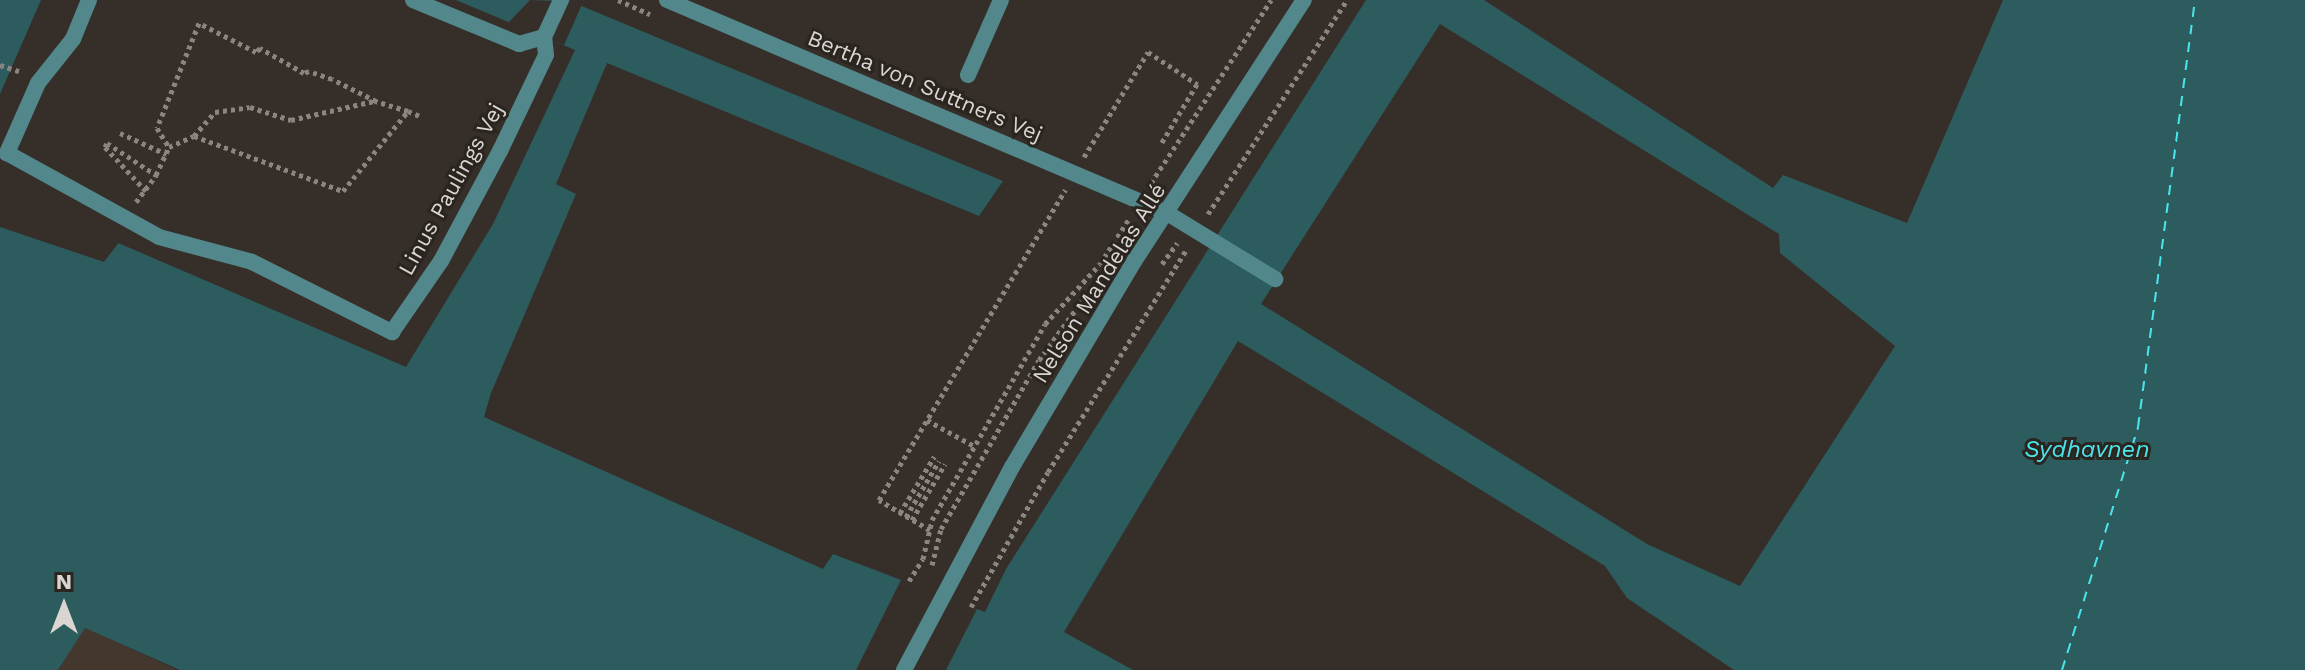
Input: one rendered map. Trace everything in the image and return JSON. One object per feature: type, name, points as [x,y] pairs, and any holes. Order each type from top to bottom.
[{"type":"street","name":"Linus Paulings Vej","points":[[89,0],[73,39],[38,83],[7,153],[159,237],[252,262],[392,332],[441,261],[484,181],[546,55],[544,37],[561,0]]},
{"type":"street","points":[[413,0],[519,44],[544,37]]},
{"type":"street","name":"Bertha von Suttners Vej","points":[[667,0],[1167,213],[1275,279]]},
{"type":"street","points":[[968,75],[1001,0]]},
{"type":"street","name":"Nelson Mandelas Allé","points":[[904,670],[1012,467],[1167,213],[1304,0]]},
{"type":"path","points":[[909,581],[923,559],[932,520],[1045,324],[1100,264],[1271,0]]},
{"type":"path","points":[[971,607],[1041,485],[1201,233],[1259,131],[1347,0]]},
{"type":"path","points":[[169,147],[157,128],[199,23],[256,52],[260,48],[304,73],[332,79],[376,101],[420,116]]},
{"type":"path","points":[[930,530],[879,500],[1148,52],[1197,84],[1161,144]]},
{"type":"path","points":[[0,65],[11,69]]},
{"type":"path","points":[[156,175],[107,143],[105,147],[146,191],[156,175],[169,147],[194,136],[215,112],[250,107],[291,120],[376,101]]},
{"type":"path","points":[[194,136],[343,191],[408,111]]},
{"type":"path","points":[[120,133],[166,154]]},
{"type":"path","points":[[927,420],[976,447]]},
{"type":"path","points":[[951,433],[956,425]]},
{"type":"path","points":[[959,437],[964,429]]},
{"type":"path","points":[[906,516],[939,461]]},
{"type":"shaded area","points":[[85,627],[177,670],[58,670]]},
{"type":"water","points":[[0,0],[41,0],[0,94]]},
{"type":"water","name":"Sydhavnen","points":[[456,0],[567,0],[1003,181],[979,216],[607,63],[556,184],[576,194],[491,393],[484,417],[823,569],[833,554],[985,612],[1006,569],[1366,0],[1484,0],[1773,188],[1783,175],[1907,223],[2003,0],[2305,0],[2305,670],[1734,670],[1627,598],[1605,566],[1238,341],[1064,632],[1133,670],[180,670],[85,628],[58,670],[0,670],[0,192],[406,367],[493,224],[575,50]],"holes":[[[1440,24],[1779,234],[1780,253],[1895,346],[1740,586],[1647,544],[1261,304]]]},
{"type":"pier","points":[[530,0],[583,2],[564,45],[508,23]]},
{"type":"pier","points":[[0,192],[120,241],[104,262],[0,227]]},
{"type":"pier","points":[[902,578],[977,609],[946,670],[856,670]]},
{"type":"ferry route","points":[[2062,670],[2138,427],[2195,0]]}]
